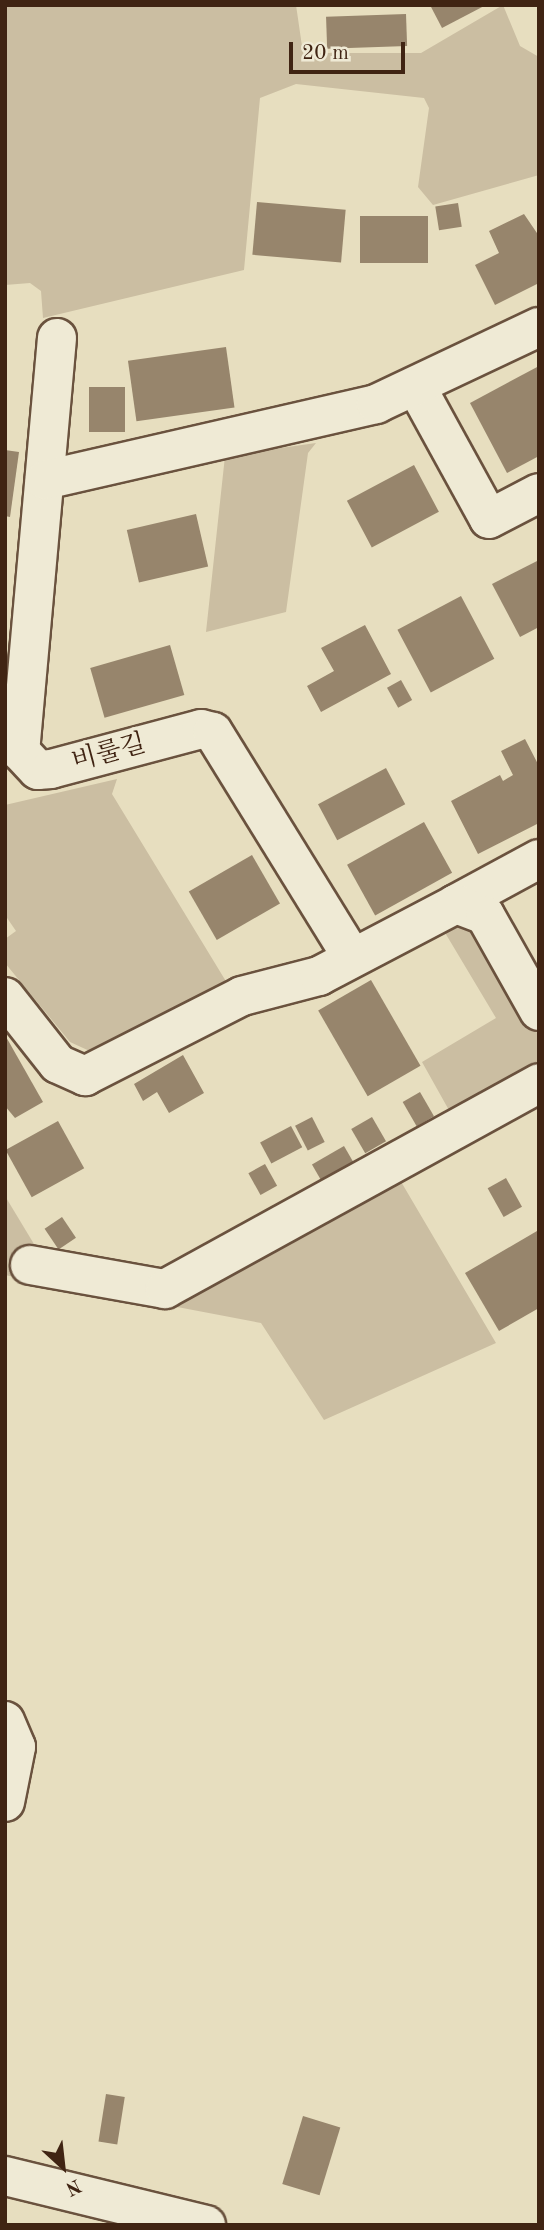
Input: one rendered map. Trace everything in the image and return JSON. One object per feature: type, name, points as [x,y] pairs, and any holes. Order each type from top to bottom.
[{"type":"lane","points":[[45,480],[336,415],[417,388],[539,327]]},
{"type":"lane","name":"비룰길","points":[[57,338],[18,737],[27,763],[51,769],[201,729],[213,732],[352,957]]},
{"type":"lane","points":[[417,388],[489,519],[539,493]]},
{"type":"lane","points":[[5,998],[58,1064],[85,1076],[242,996],[319,975],[539,859]]},
{"type":"lane","points":[[456,904],[485,915],[539,1011]]},
{"type":"lane","points":[[30,1265],[165,1290],[539,1083]]},
{"type":"lane","points":[[5,1721],[16,1747],[5,1802]]},
{"type":"lane","points":[[5,2176],[205,2225]]},
{"type":"shaded area","points":[[5,5],[296,5],[303,53],[421,53],[503,5],[520,46],[539,57],[539,175],[433,205],[418,187],[429,108],[424,98],[296,84],[260,98],[244,270],[43,318],[41,291],[30,283],[5,285]]},
{"type":"shaded area","points":[[316,443],[308,453],[286,612],[206,632],[225,456]]},
{"type":"shaded area","points":[[117,779],[112,794],[227,983],[94,1053],[70,1042],[5,963],[5,939],[16,931],[5,915],[5,805]]},
{"type":"shaded area","points":[[454,926],[473,931],[539,1036],[539,1068],[450,1112],[422,1062],[496,1018],[444,931]]},
{"type":"shaded area","points":[[400,1180],[496,1343],[324,1420],[261,1323],[172,1306]]},
{"type":"shaded area","points":[[5,1196],[37,1249],[19,1278],[5,1275]]},
{"type":"building","points":[[430,5],[486,5],[442,28]]},
{"type":"building","points":[[406,14],[407,46],[327,49],[326,17]]},
{"type":"building","points":[[257,202],[346,210],[341,263],[252,255]]},
{"type":"building","points":[[458,203],[462,227],[439,230],[435,207]]},
{"type":"building","points":[[524,214],[539,236],[539,283],[495,305],[475,265],[499,253],[489,231]]},
{"type":"building","points":[[360,216],[428,216],[428,263],[360,263]]},
{"type":"building","points":[[226,347],[234,407],[136,421],[128,361]]},
{"type":"building","points":[[539,366],[539,456],[507,473],[470,403]]},
{"type":"building","points":[[89,387],[125,387],[125,432],[89,432]]},
{"type":"building","points":[[5,450],[19,452],[10,517],[5,516]]},
{"type":"building","points":[[414,465],[439,512],[372,547],[347,501]]},
{"type":"building","points":[[196,514],[208,567],[139,583],[127,530]]},
{"type":"building","points":[[539,560],[539,627],[520,637],[492,584]]},
{"type":"building","points":[[461,596],[494,659],[431,692],[397,630]]},
{"type":"building","points":[[365,625],[391,674],[321,712],[307,686],[334,671],[321,648]]},
{"type":"building","points":[[170,645],[184,695],[105,718],[90,668]]},
{"type":"building","points":[[401,680],[412,700],[398,708],[387,688]]},
{"type":"building","points":[[525,739],[539,766],[539,823],[478,854],[451,801],[500,775],[503,781],[513,775],[501,751]]},
{"type":"building","points":[[386,768],[405,804],[337,840],[318,804]]},
{"type":"building","points":[[424,822],[452,873],[375,915],[347,865]]},
{"type":"building","points":[[252,855],[280,903],[217,940],[189,892]]},
{"type":"building","points":[[371,980],[420,1066],[368,1096],[318,1011]]},
{"type":"building","points":[[5,1035],[43,1102],[15,1118],[5,1106]]},
{"type":"building","points":[[183,1055],[204,1093],[169,1113],[157,1092],[143,1101],[134,1084]]},
{"type":"building","points":[[420,1092],[434,1116],[417,1126],[403,1102]]},
{"type":"building","points":[[312,1117],[325,1142],[308,1151],[295,1126]]},
{"type":"building","points":[[372,1117],[386,1141],[365,1153],[351,1129]]},
{"type":"building","points":[[58,1121],[84,1168],[32,1197],[6,1150]]},
{"type":"building","points":[[291,1126],[302,1147],[271,1164],[260,1142]]},
{"type":"building","points":[[344,1146],[356,1167],[324,1185],[312,1164]]},
{"type":"building","points":[[265,1164],[277,1186],[261,1195],[248,1173]]},
{"type":"building","points":[[506,1178],[522,1207],[504,1217],[488,1188]]},
{"type":"building","points":[[62,1217],[76,1238],[59,1249],[45,1229]]},
{"type":"building","points":[[537,1231],[539,1308],[499,1331],[465,1273]]},
{"type":"building","points":[[106,2094],[125,2097],[117,2144],[98,2141]]},
{"type":"building","points":[[303,2116],[340,2127],[320,2195],[282,2184]]}]
